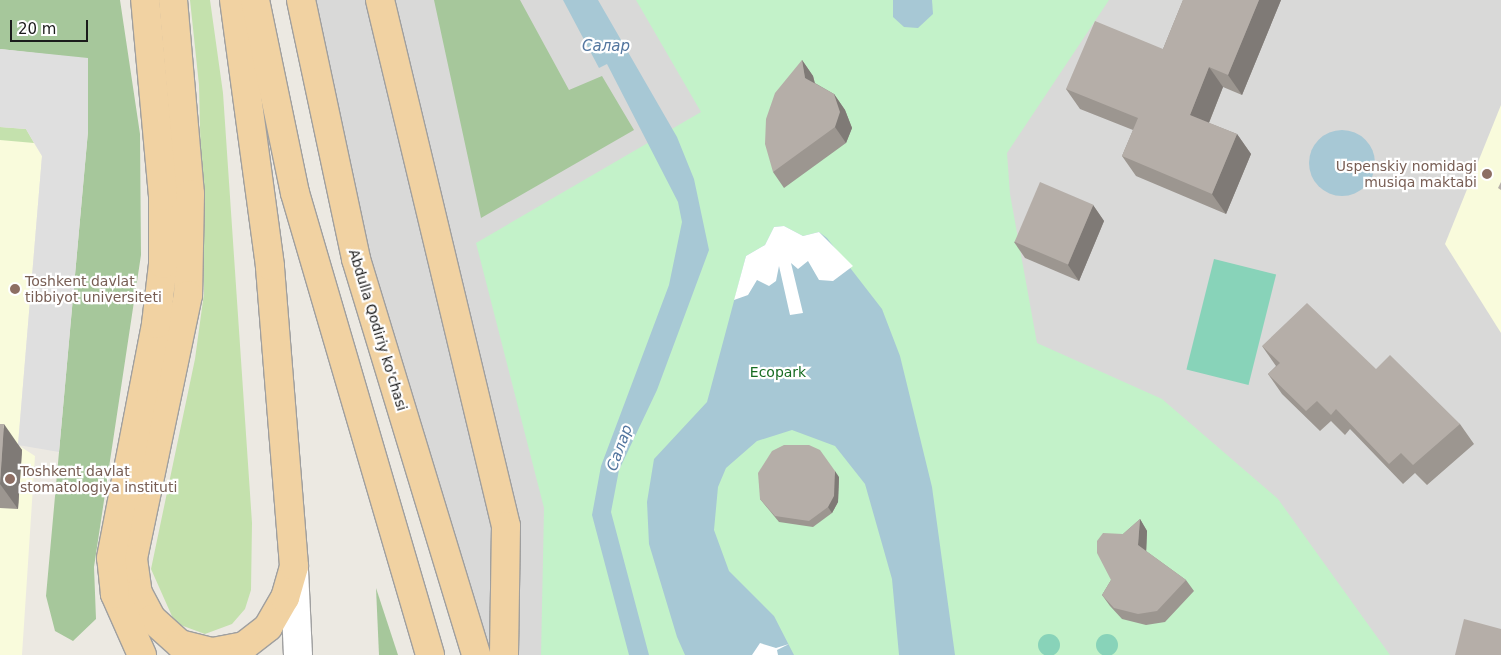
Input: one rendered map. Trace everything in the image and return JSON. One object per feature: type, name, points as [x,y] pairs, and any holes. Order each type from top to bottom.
[{"type":"main road","points":[[142,655],[115,594],[111,558],[156,324],[163,264],[163,196],[145,0]]},
{"type":"main road","points":[[173,0],[190,194],[188,295],[133,559],[134,576],[144,607],[165,633],[180,644],[214,652],[244,646],[268,627],[285,598],[294,566],[269,256],[234,0]]},
{"type":"main road","points":[[255,0],[295,193],[430,655]]},
{"type":"main road","name":"Abdulla Qodiriy ko'chasi","points":[[301,0],[356,260],[476,655]]},
{"type":"main road","points":[[380,0],[506,526],[504,655]]},
{"type":"street","points":[[294,566],[298,655]]},
{"type":"shaded area","points":[[301,0],[1501,0],[1501,655],[476,655]]},
{"type":"shaded area","points":[[0,49],[88,58],[88,131],[59,452],[18,445],[42,156],[26,129],[0,127]]},
{"type":"shaded area","name":"Uspenskiy nomidagi musiqa maktabi","points":[[1501,105],[1501,333],[1445,244]]},
{"type":"shaded area","name":"Toshkent davlat tibbiyot universiteti","points":[[0,127],[34,143],[42,156],[18,445],[35,456],[22,655],[0,655]]},
{"type":"green space","points":[[0,0],[120,0],[140,134],[141,255],[94,567],[96,619],[73,641],[55,631],[46,596],[88,131],[88,59],[0,49]]},
{"type":"green space","points":[[190,0],[210,0],[223,93],[252,523],[251,590],[245,609],[232,624],[205,634],[175,623],[151,569],[195,359],[204,293],[199,85]]},
{"type":"green space","points":[[434,0],[520,0],[569,90],[602,76],[634,130],[481,218]]},
{"type":"green space","name":"Ecopark","points":[[636,0],[1109,0],[1007,153],[1010,194],[1037,343],[1162,399],[1278,499],[1390,655],[541,655],[544,508],[476,243],[701,112]]},
{"type":"green space","points":[[0,127],[26,129],[34,143],[0,140]]},
{"type":"green space","points":[[1214,259],[1276,274],[1249,385],[1186,370]]},
{"type":"green space","points":[[376,588],[398,655],[379,655]]},
{"type":"green space","points":[[1049,634],[1057,637],[1060,645],[1057,653],[1049,656],[1041,653],[1038,645],[1041,637]]},
{"type":"green space","points":[[1107,634],[1115,637],[1118,645],[1115,653],[1107,656],[1099,653],[1096,645],[1099,637]]},
{"type":"water","name":"Салар","points":[[563,0],[598,0],[677,137],[694,179],[709,250],[657,390],[619,470],[611,512],[649,655],[629,655],[592,515],[601,466],[669,285],[682,222],[678,202],[607,64],[599,68]]},
{"type":"water","points":[[893,0],[932,0],[933,14],[918,28],[904,27],[893,17]]},
{"type":"water","points":[[1335,130],[1349,130],[1361,135],[1370,144],[1375,156],[1373,176],[1366,187],[1349,196],[1335,196],[1323,191],[1314,182],[1309,170],[1309,156],[1314,144],[1323,135]]},
{"type":"water","points":[[784,226],[803,236],[819,232],[827,238],[882,309],[900,356],[932,487],[955,655],[899,655],[892,579],[865,484],[835,446],[792,430],[757,441],[726,468],[718,487],[714,530],[729,571],[774,616],[794,655],[685,655],[677,637],[649,544],[647,502],[654,459],[707,402],[746,256],[765,245],[774,227]]},
{"type":"pier","points":[[784,226],[803,236],[819,232],[853,266],[833,281],[819,280],[808,261],[798,269],[791,263],[803,313],[790,315],[779,266],[776,281],[769,286],[757,280],[748,295],[734,300],[746,256],[765,245],[774,227]]},
{"type":"pier","points":[[760,643],[776,648],[789,644],[777,650],[778,655],[752,655]]},
{"type":"building","points":[[1183,0],[1259,0],[1228,75],[1209,67],[1190,115],[1237,134],[1212,194],[1122,156],[1138,118],[1066,89],[1095,21],[1163,49]]},
{"type":"building","points":[[802,60],[805,78],[834,94],[840,112],[835,127],[773,172],[765,144],[766,119],[775,93]]},
{"type":"building","points":[[1040,182],[1093,205],[1068,264],[1015,242]]},
{"type":"building","points":[[1307,303],[1376,369],[1390,355],[1460,424],[1413,465],[1401,453],[1389,464],[1336,409],[1331,415],[1317,401],[1306,411],[1268,374],[1280,363],[1262,346]]},
{"type":"building","points":[[0,424],[4,424],[0,484]]},
{"type":"building","points":[[784,445],[809,445],[820,450],[835,471],[834,496],[828,507],[809,521],[775,516],[760,499],[758,473],[772,451]]},
{"type":"building","points":[[1140,519],[1138,545],[1186,580],[1157,611],[1138,614],[1114,608],[1102,595],[1111,580],[1097,553],[1097,541],[1103,533],[1123,534]]},
{"type":"building","points":[[1464,619],[1501,629],[1501,655],[1455,655]]},
{"type":"place","name":"Uspenskiy nomidagi musiqa maktabi","points":[[1487,174]]},
{"type":"place","name":"Toshkent davlat tibbiyot universiteti","points":[[15,289]]},
{"type":"place","name":"Toshkent davlat stomatologiya instituti","points":[[10,479]]}]
